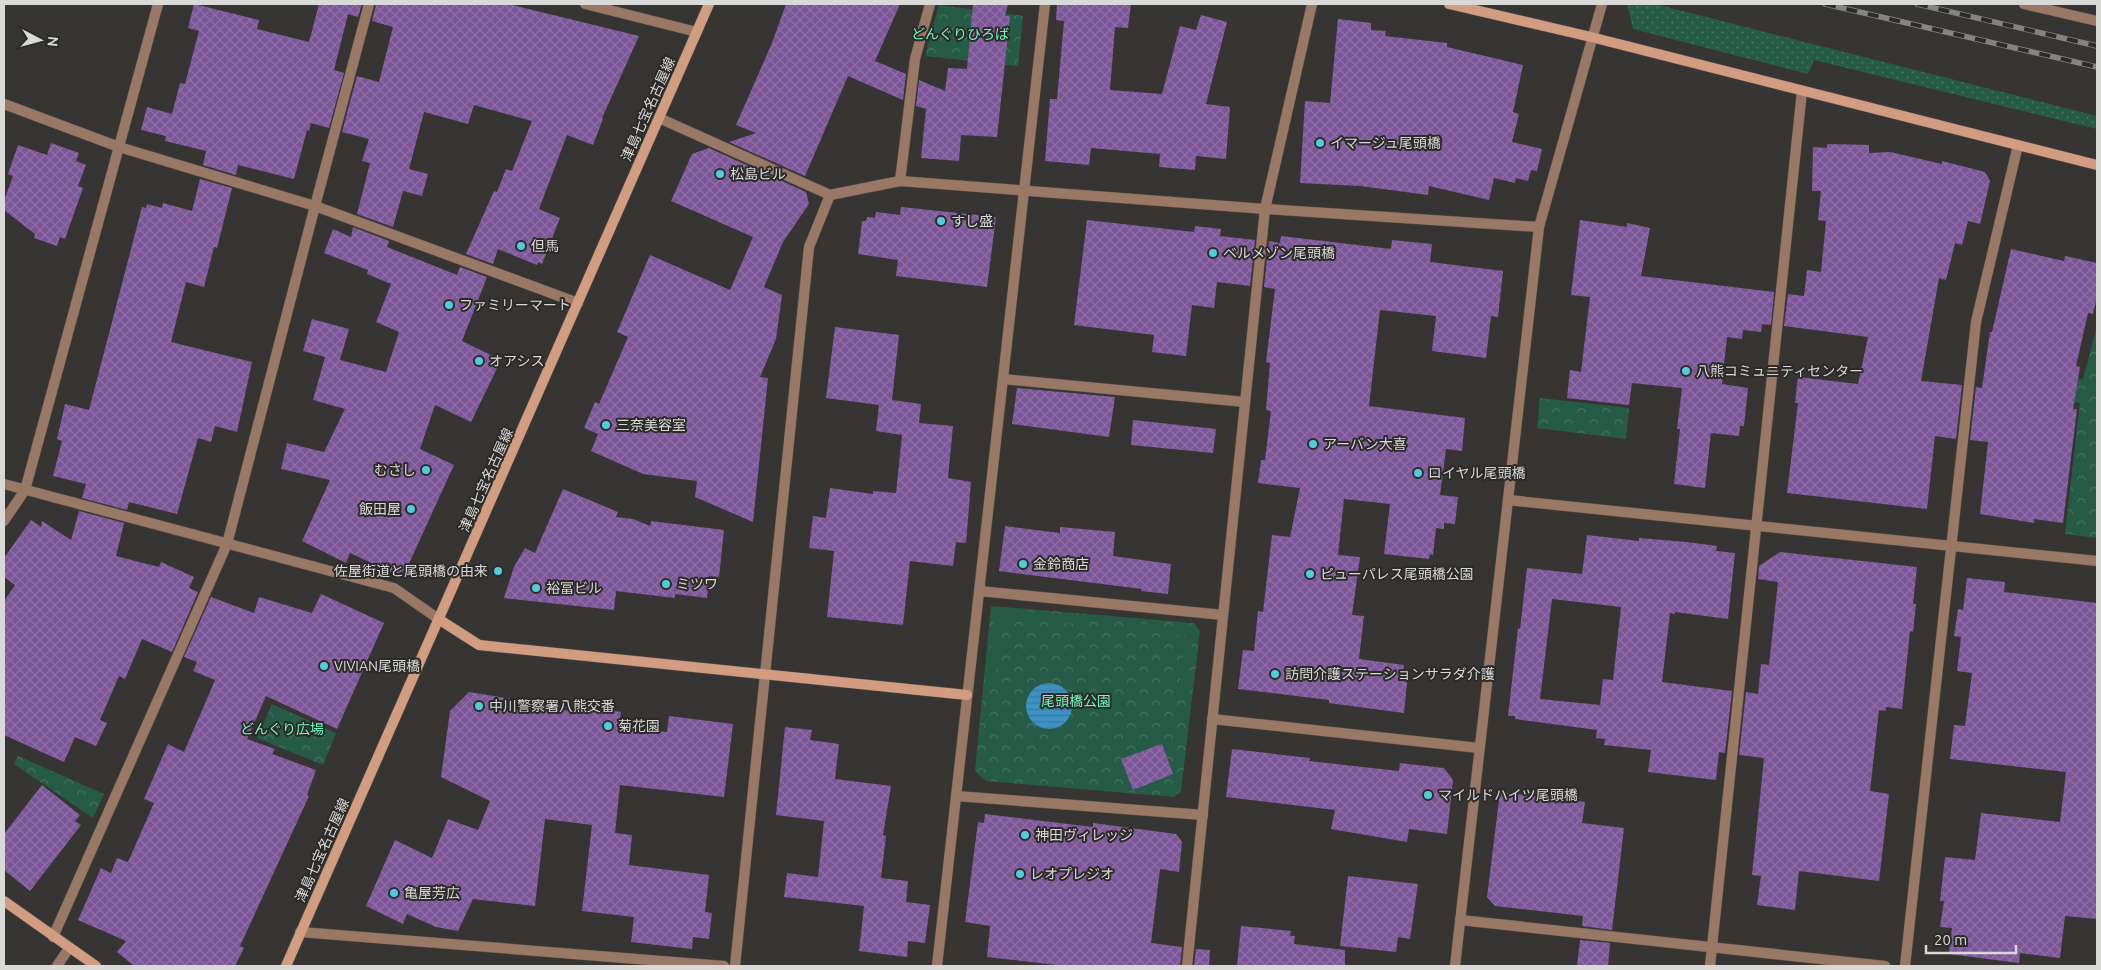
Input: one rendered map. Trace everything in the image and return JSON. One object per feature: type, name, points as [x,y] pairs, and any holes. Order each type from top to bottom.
[{"type":"street","points":[[4,521],[25,490],[158,4]]},
{"type":"street","points":[[54,937],[227,544],[314,206],[369,4]]},
{"type":"street","points":[[585,4],[697,32]]},
{"type":"street","name":"津島七宝名古屋線","points":[[286,966],[440,620],[709,4]]},
{"type":"street","points":[[900,181],[915,59],[930,4]]},
{"type":"street","points":[[936,966],[1045,4]]},
{"type":"street","points":[[1187,966],[1265,209],[1312,4]]},
{"type":"street","points":[[1449,4],[1591,37],[2097,165]]},
{"type":"street","points":[[1454,966],[1539,227],[1591,37],[1602,4]]},
{"type":"street","points":[[2024,4],[2097,21]]},
{"type":"street","points":[[1710,966],[1802,90]]},
{"type":"street","points":[[4,104],[119,147],[314,206],[578,303]]},
{"type":"street","points":[[659,118],[830,195],[900,181],[1265,209],[1539,227]]},
{"type":"street","points":[[1905,966],[1976,322],[2018,145]]},
{"type":"street","points":[[735,966],[809,247],[830,195]]},
{"type":"street","points":[[1003,379],[1245,402]]},
{"type":"street","points":[[4,484],[394,588],[479,645],[967,695]]},
{"type":"street","points":[[1508,500],[2097,560]]},
{"type":"street","points":[[979,591],[1223,615]]},
{"type":"street","points":[[1212,719],[1479,748]]},
{"type":"street","points":[[956,796],[1203,815]]},
{"type":"street","points":[[4,901],[96,966]]},
{"type":"street","points":[[1460,920],[1885,966]]},
{"type":"street","points":[[300,932],[724,966]]},
{"type":"street","points":[[57,966],[69,948]]},
{"type":"green space","points":[[1627,4],[1655,4],[2097,116],[2097,129],[1814,60],[1808,74],[1633,29]]},
{"type":"green space","name":"どんぐりひろば","points":[[939,5],[1023,16],[1018,66],[925,56]]},
{"type":"green space","points":[[2097,326],[2097,538],[2065,534],[2080,403],[1983,393],[1985,369],[2083,379]]},
{"type":"green space","points":[[1540,398],[1629,408],[1626,439],[1537,428]]},
{"type":"green space","name":"尾頭橋公園","points":[[991,606],[1194,623],[1200,631],[1181,791],[1174,797],[986,781],[975,771]]},
{"type":"green space","points":[[995,609],[1084,617],[1083,625],[1015,618],[1000,630],[996,675],[988,674]]},
{"type":"green space","points":[[1128,622],[1193,629],[1187,691],[1179,690],[1185,636],[1127,630]]},
{"type":"green space","name":"どんぐり広場","points":[[272,704],[336,733],[323,765],[257,738]]},
{"type":"green space","points":[[18,756],[104,794],[93,818],[14,764]]},
{"type":"water","points":[[1049,683],[1062,687],[1068,693],[1072,706],[1068,719],[1062,725],[1049,729],[1036,725],[1030,719],[1026,706],[1030,693],[1036,687]]},
{"type":"building","points":[[194,4],[259,20],[257,29],[309,42],[319,4],[362,4],[358,17],[348,14],[334,70],[344,73],[329,128],[311,123],[309,131],[307,130],[294,179],[238,165],[236,175],[203,165],[206,151],[165,141],[166,136],[141,130],[147,107],[172,114],[180,83],[185,84],[199,31],[188,28]]},
{"type":"building","points":[[376,4],[508,4],[639,36],[602,118],[593,145],[567,135],[539,209],[560,218],[542,264],[538,262],[537,265],[498,249],[493,264],[466,254],[494,191],[497,192],[506,169],[512,171],[532,121],[474,105],[468,124],[424,112],[409,169],[428,174],[422,196],[403,191],[393,227],[357,214],[370,163],[362,161],[369,139],[342,132],[357,76],[379,82],[393,27],[372,21]]},
{"type":"building","points":[[786,4],[900,4],[875,61],[906,74],[903,100],[848,76],[805,176],[729,142],[756,133],[736,125],[772,43]]},
{"type":"building","points":[[973,4],[1008,4],[1005,16],[1010,16],[997,137],[961,135],[959,161],[921,158],[926,109],[916,106],[919,80],[945,91],[948,68],[967,69]]},
{"type":"building","points":[[1057,4],[1131,4],[1128,28],[1115,27],[1110,90],[1162,94],[1180,26],[1196,30],[1201,15],[1227,22],[1206,104],[1230,107],[1226,159],[1196,156],[1195,170],[1159,167],[1160,154],[1091,148],[1089,165],[1045,161],[1050,99],[1057,99],[1064,21],[1056,20]]},
{"type":"building","points":[[1338,19],[1371,23],[1371,30],[1386,31],[1385,36],[1447,43],[1447,47],[1523,65],[1513,112],[1519,114],[1512,142],[1542,149],[1537,171],[1531,170],[1528,181],[1516,178],[1515,183],[1494,178],[1489,200],[1429,186],[1428,195],[1360,186],[1300,183],[1305,101],[1330,103]]},
{"type":"building","points":[[51,143],[79,153],[76,161],[86,165],[78,186],[83,188],[65,239],[60,237],[57,246],[34,238],[35,234],[4,210],[4,201],[13,176],[8,174],[18,145],[47,155]]},
{"type":"building","points":[[1827,144],[1869,145],[1869,153],[1890,152],[1942,164],[1942,161],[1985,172],[1990,181],[1980,224],[1968,221],[1962,245],[1955,243],[1946,280],[1939,278],[1921,381],[1962,385],[1956,439],[1935,436],[1927,509],[1787,493],[1798,403],[1795,403],[1798,377],[1858,384],[1868,337],[1784,326],[1788,294],[1804,296],[1807,270],[1821,272],[1826,221],[1818,220],[1821,191],[1812,191],[1813,147],[1827,148]]},
{"type":"building","points":[[709,148],[806,192],[809,204],[783,242],[764,287],[782,295],[776,339],[760,377],[768,378],[753,522],[695,497],[697,481],[643,474],[591,451],[598,434],[584,428],[595,402],[599,404],[628,337],[617,332],[650,255],[730,290],[753,237],[671,201],[692,154]]},
{"type":"building","points":[[200,179],[232,188],[217,248],[214,247],[204,287],[186,282],[171,342],[252,362],[237,432],[215,426],[211,442],[198,438],[177,514],[129,502],[127,510],[82,498],[86,484],[53,476],[62,441],[57,439],[65,404],[89,410],[142,207],[146,208],[147,204],[162,208],[163,203],[192,211]]},
{"type":"building","points":[[901,207],[996,217],[987,287],[896,276],[898,260],[858,254],[862,221],[866,221],[867,217],[875,218],[876,212],[900,215]]},
{"type":"building","points":[[1087,220],[1194,232],[1195,226],[1221,229],[1220,236],[1255,240],[1250,286],[1217,282],[1214,308],[1192,305],[1186,356],[1152,352],[1154,335],[1074,325]]},
{"type":"building","points":[[1580,220],[1627,227],[1627,223],[1650,228],[1641,276],[1774,292],[1771,325],[1762,324],[1761,332],[1743,330],[1742,339],[1727,337],[1722,384],[1748,388],[1744,426],[1740,426],[1739,436],[1711,433],[1705,488],[1674,484],[1680,429],[1677,429],[1682,388],[1632,383],[1629,405],[1567,398],[1570,370],[1581,372],[1590,297],[1571,295]]},
{"type":"building","points":[[353,227],[389,241],[387,247],[457,275],[460,267],[487,277],[462,341],[501,360],[471,422],[435,405],[420,449],[454,465],[406,570],[395,574],[350,553],[346,563],[302,541],[330,480],[281,469],[287,443],[324,452],[345,409],[313,400],[325,357],[303,351],[312,319],[349,329],[340,360],[386,372],[399,332],[376,322],[391,284],[367,274],[368,270],[324,253],[333,229],[351,237]]},
{"type":"building","points":[[1281,236],[1391,249],[1392,240],[1432,244],[1430,262],[1503,271],[1498,317],[1491,316],[1486,358],[1432,351],[1436,316],[1380,310],[1369,406],[1465,418],[1462,451],[1446,449],[1440,495],[1458,497],[1455,524],[1444,523],[1444,529],[1436,528],[1433,555],[1430,554],[1429,559],[1384,554],[1390,504],[1344,499],[1338,555],[1360,557],[1352,615],[1364,616],[1359,659],[1404,665],[1403,672],[1408,673],[1404,713],[1329,703],[1329,700],[1238,689],[1243,650],[1254,651],[1258,611],[1263,612],[1272,535],[1290,537],[1300,488],[1258,483],[1261,460],[1265,460],[1271,411],[1266,410],[1270,363],[1266,362],[1275,289],[1264,287],[1269,241],[1280,243]]},
{"type":"building","points":[[2011,249],[2064,261],[2065,256],[2097,263],[2097,297],[2093,314],[2088,313],[2076,366],[2080,367],[2073,409],[2077,409],[2063,523],[2034,519],[2034,523],[1980,514],[1988,442],[1970,440],[1976,387],[1982,388],[1990,332],[1992,332]]},
{"type":"building","points":[[835,327],[899,335],[892,400],[921,404],[919,423],[953,426],[948,478],[971,482],[966,543],[956,542],[953,566],[910,561],[903,625],[827,617],[834,551],[809,548],[813,516],[826,518],[830,488],[873,494],[873,491],[896,493],[902,435],[876,431],[879,405],[826,398]]},
{"type":"building","points":[[1017,388],[1115,397],[1109,437],[1012,424]]},
{"type":"building","points":[[1133,420],[1216,429],[1213,453],[1131,445]]},
{"type":"building","points":[[563,489],[618,512],[616,517],[633,519],[650,526],[651,521],[724,530],[719,577],[709,576],[707,598],[675,594],[675,598],[616,591],[614,610],[504,598],[514,567],[525,548],[535,553]]},
{"type":"building","points":[[79,511],[124,523],[116,556],[159,567],[161,562],[194,577],[189,588],[198,592],[172,652],[142,639],[125,679],[119,676],[100,720],[107,723],[96,746],[75,737],[64,762],[4,735],[4,601],[15,585],[4,577],[4,558],[31,520],[41,527],[42,521],[71,540]]},
{"type":"building","points":[[1005,526],[1060,533],[1060,527],[1115,532],[1113,556],[1171,564],[1168,594],[999,571]]},
{"type":"building","points":[[1587,535],[1639,541],[1639,538],[1686,542],[1717,546],[1716,551],[1735,553],[1728,619],[1675,612],[1675,614],[1670,613],[1662,682],[1732,691],[1725,753],[1719,752],[1716,780],[1648,772],[1651,750],[1604,745],[1605,739],[1596,738],[1597,730],[1515,719],[1515,716],[1508,716],[1527,568],[1582,574]],"holes":[[[1552,599],[1621,607],[1613,680],[1603,679],[1600,705],[1540,699]]]},
{"type":"building","points":[[1780,552],[1917,567],[1913,604],[1916,604],[1913,632],[1910,631],[1902,709],[1886,707],[1886,711],[1879,710],[1870,791],[1889,794],[1879,881],[1799,871],[1795,910],[1757,905],[1761,876],[1752,875],[1764,758],[1739,755],[1746,692],[1758,694],[1761,664],[1769,665],[1778,582],[1758,579],[1759,566]]},
{"type":"building","points":[[1967,578],[2005,582],[2004,592],[2097,603],[2097,919],[2065,916],[2060,958],[2020,953],[2019,963],[1949,954],[1952,928],[1940,927],[1944,901],[1940,901],[1945,857],[1975,860],[1981,813],[2060,822],[2066,772],[1950,759],[1954,725],[1965,726],[1972,673],[1957,671],[1961,637],[1954,636],[1958,609],[1963,610]]},
{"type":"building","points":[[321,594],[384,623],[337,729],[266,696],[247,739],[275,749],[272,754],[316,770],[307,795],[309,796],[240,946],[244,948],[235,966],[134,966],[117,952],[126,941],[78,920],[101,868],[111,873],[117,858],[128,862],[154,803],[144,799],[168,744],[184,752],[215,680],[193,671],[197,662],[184,657],[211,597],[254,613],[259,597],[312,613]]},
{"type":"building","points":[[469,692],[511,699],[511,704],[573,711],[579,706],[621,712],[619,727],[667,732],[669,716],[733,724],[724,797],[620,785],[615,833],[632,835],[629,865],[709,875],[705,912],[712,913],[709,939],[693,937],[692,949],[631,942],[634,917],[582,911],[592,825],[545,819],[535,906],[473,899],[458,931],[436,927],[407,914],[403,924],[366,906],[395,840],[432,858],[448,819],[478,830],[490,801],[441,777],[450,711]]},
{"type":"building","points":[[785,727],[812,730],[810,740],[839,744],[835,779],[891,786],[883,835],[886,836],[881,878],[908,881],[906,902],[930,905],[925,943],[908,941],[907,957],[859,951],[864,906],[784,897],[787,873],[818,877],[824,821],[776,815]]},
{"type":"building","points":[[1162,744],[1173,774],[1133,790],[1121,759]]},
{"type":"building","points":[[1232,749],[1310,758],[1309,761],[1399,771],[1400,763],[1444,768],[1453,780],[1447,834],[1409,829],[1407,842],[1331,829],[1335,810],[1226,797]]},
{"type":"building","points":[[42,785],[80,815],[75,821],[81,825],[30,891],[4,870],[4,834]]},
{"type":"building","points":[[1500,792],[1585,802],[1582,823],[1624,828],[1612,930],[1582,926],[1583,916],[1495,906],[1487,897]]},
{"type":"building","points":[[985,814],[1093,827],[1093,823],[1176,834],[1182,842],[1179,872],[1160,869],[1151,943],[1182,947],[1180,966],[1065,966],[987,957],[990,926],[965,922],[978,822],[984,823]]},
{"type":"building","points":[[1348,876],[1418,884],[1410,939],[1398,937],[1396,952],[1340,946]]},
{"type":"building","points":[[1241,926],[1291,931],[1290,936],[1295,936],[1294,944],[1345,950],[1345,966],[1237,966]]},
{"type":"building","points":[[1580,940],[1610,943],[1608,966],[1577,966]]},
{"type":"building","points":[[1196,949],[1210,950],[1209,966],[1194,966]]},
{"type":"railway","points":[[1825,4],[2097,67]]},
{"type":"railway","points":[[1917,4],[2097,46]]},
{"type":"place","name":"イマージュ尾頭橋","points":[[1320,143]]},
{"type":"place","name":"松島ビル","points":[[720,174]]},
{"type":"place","name":"すし盛","points":[[941,221]]},
{"type":"place","name":"但馬","points":[[521,246]]},
{"type":"place","name":"ベルメゾン尾頭橋","points":[[1213,253]]},
{"type":"place","name":"ファミリーマート","points":[[449,305]]},
{"type":"place","name":"オアシス","points":[[479,361]]},
{"type":"place","name":"八熊コミュニティセンター","points":[[1686,371]]},
{"type":"place","name":"三奈美容室","points":[[606,425]]},
{"type":"place","name":"アーバン大喜","points":[[1313,444]]},
{"type":"place","name":"むさし","points":[[426,470]]},
{"type":"place","name":"ロイヤル尾頭橋","points":[[1418,473]]},
{"type":"place","name":"飯田屋","points":[[411,509]]},
{"type":"place","name":"金鈴商店","points":[[1023,564]]},
{"type":"place","name":"佐屋街道と尾頭橋の由来","points":[[498,571]]},
{"type":"place","name":"ピューパレス尾頭橋公園","points":[[1310,574]]},
{"type":"place","name":"ミツワ","points":[[666,584]]},
{"type":"place","name":"裕冨ビル","points":[[536,588]]},
{"type":"place","name":"VIVIAN尾頭橋","points":[[324,666]]},
{"type":"place","name":"訪問介護ステーションサラダ介護","points":[[1275,674]]},
{"type":"place","name":"中川警察署八熊交番","points":[[479,706]]},
{"type":"place","name":"菊花園","points":[[608,726]]},
{"type":"place","name":"マイルドハイツ尾頭橋","points":[[1428,795]]},
{"type":"place","name":"神田ヴィレッジ","points":[[1025,835]]},
{"type":"place","name":"レオプレジオ","points":[[1020,874]]},
{"type":"place","name":"亀屋芳広","points":[[394,893]]}]
